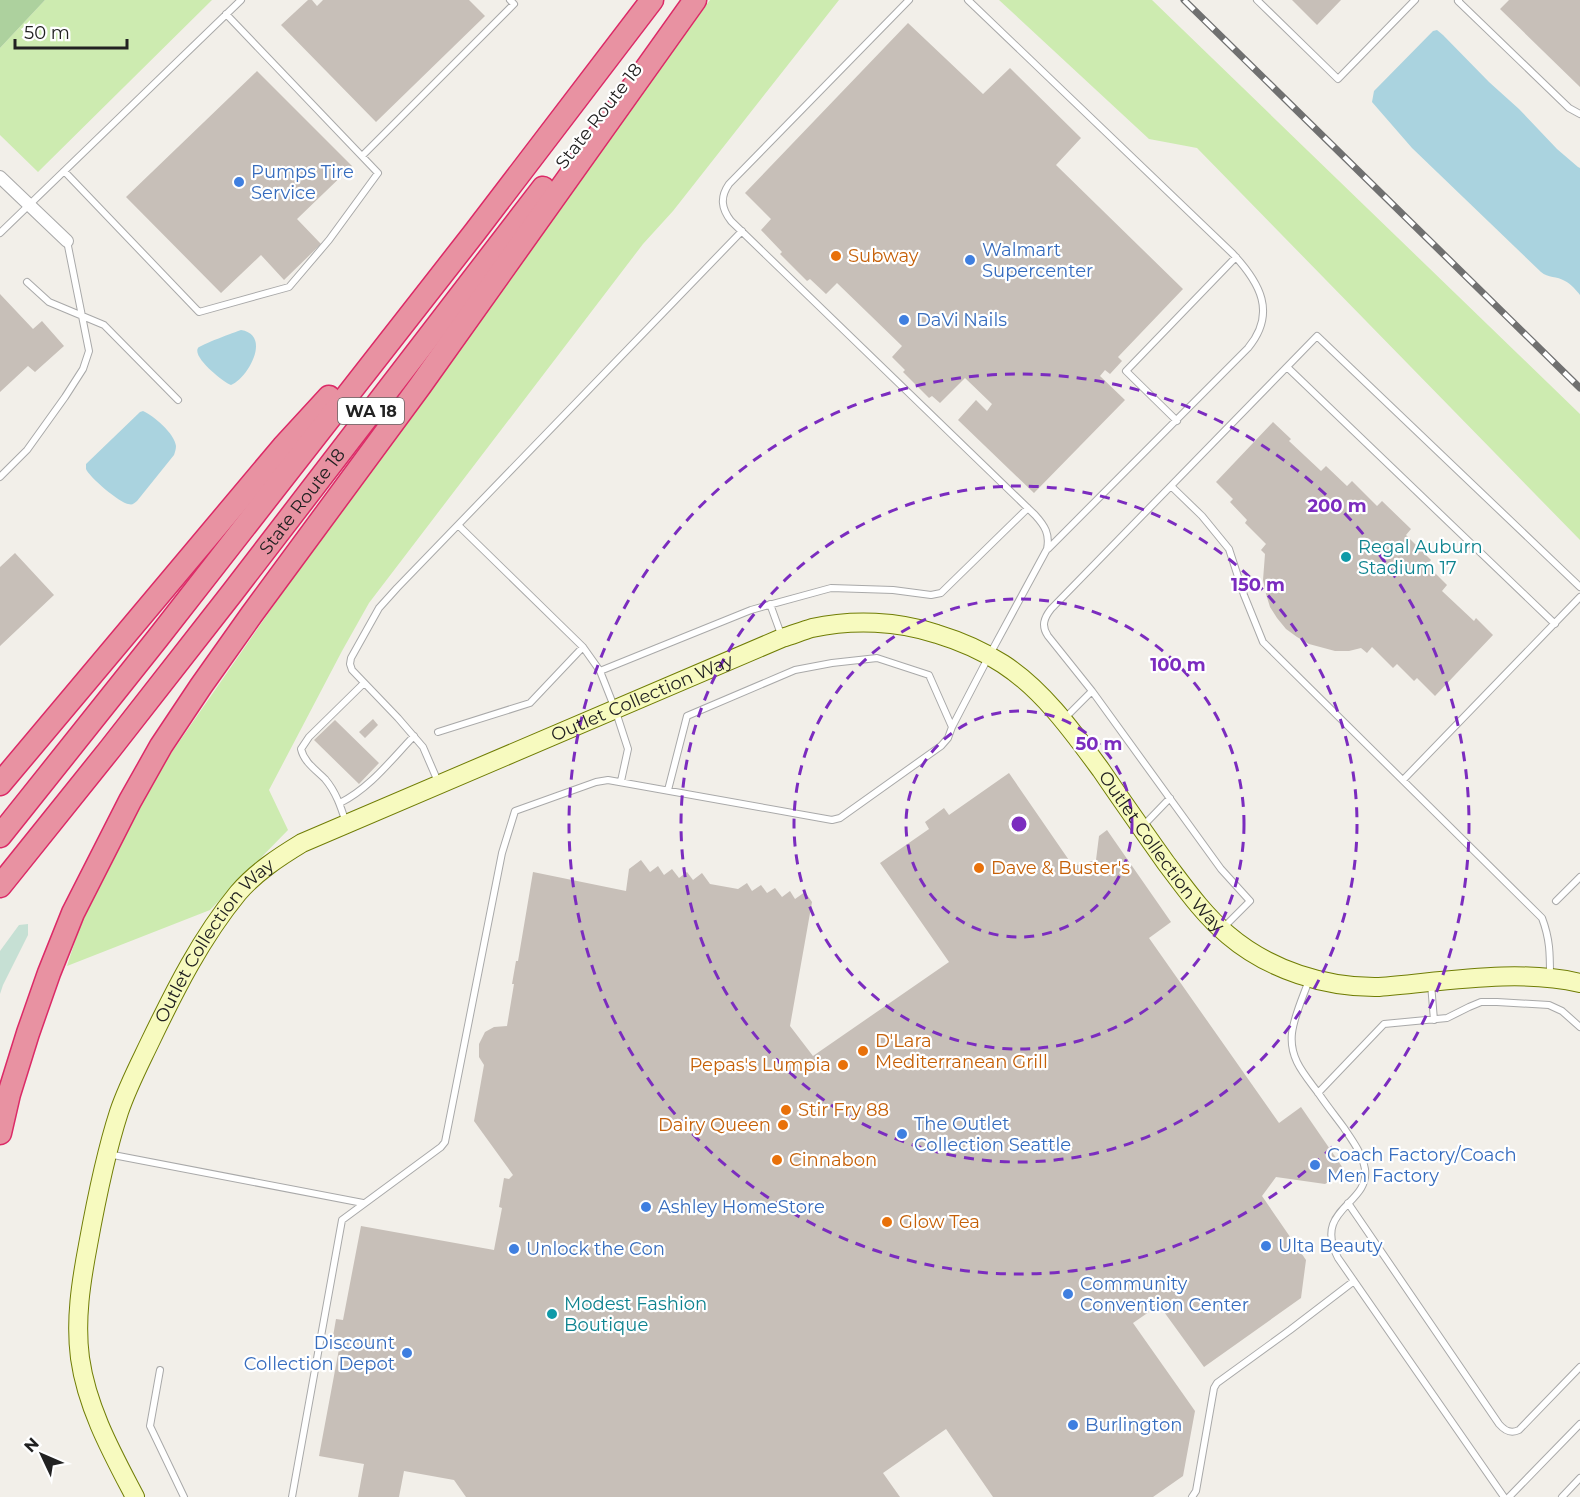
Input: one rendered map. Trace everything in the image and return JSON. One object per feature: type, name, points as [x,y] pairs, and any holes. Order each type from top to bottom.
[{"type":"highway","name":"State Route 18","points":[[0,836],[475,232],[652,0]]},
{"type":"highway","name":"State Route 18","points":[[0,886],[225,602],[690,0]]},
{"type":"highway","points":[[0,1133],[9,1094],[28,1033],[73,913],[161,746],[245,623],[420,386],[695,0]]},
{"type":"highway","points":[[0,784],[283,447],[475,232]]},
{"type":"highway","points":[[0,901],[32,858],[52,821]]},
{"type":"street","points":[[0,177],[67,241]]},
{"type":"street","name":"Outlet Collection Way","points":[[135,1497],[91,1404],[80,1358],[78,1338],[81,1285],[95,1207],[118,1113],[161,1019],[192,961],[217,921],[240,891],[278,857],[302,843],[782,638],[811,628],[838,624],[900,624],[956,640],[989,656],[1016,673],[1038,693],[1078,738],[1198,906],[1239,944],[1292,972],[1327,982],[1363,987],[1492,978],[1550,977],[1580,983]]},
{"type":"lane","points":[[0,233],[241,0]]},
{"type":"lane","points":[[292,1497],[340,1225],[344,1218],[441,1147],[446,1140],[502,853],[515,811],[596,782],[608,780],[837,820],[941,746],[948,738],[1047,549],[1049,541],[1043,523],[731,221],[723,208],[723,194],[726,188],[909,0]]},
{"type":"lane","points":[[968,0],[1236,257],[1247,269],[1261,294],[1263,309],[1259,332],[1248,348],[1047,549]]},
{"type":"lane","points":[[1257,0],[1338,79],[1415,0]]},
{"type":"lane","points":[[1459,0],[1569,108],[1580,114]]},
{"type":"lane","points":[[362,156],[513,1]]},
{"type":"lane","points":[[64,171],[199,312],[289,287],[329,240],[378,173],[226,14]]},
{"type":"lane","points":[[439,784],[423,747],[352,670],[351,658],[379,608],[742,231]]},
{"type":"lane","points":[[0,477],[27,450],[83,369],[89,351],[67,241]]},
{"type":"lane","points":[[1177,421],[1126,371],[1236,257]]},
{"type":"lane","points":[[27,282],[49,302],[104,325],[178,400]]},
{"type":"lane","points":[[1222,930],[1250,901],[1221,869],[1092,691],[1046,633],[1045,618],[1051,609],[1317,336],[1580,587]]},
{"type":"lane","points":[[1287,367],[1555,624]]},
{"type":"lane","points":[[1171,486],[1202,516],[1229,549],[1263,642],[1542,918],[1550,946],[1550,977]]},
{"type":"lane","points":[[600,671],[751,610],[831,588],[893,590],[931,596],[940,593],[1028,508]]},
{"type":"lane","points":[[458,525],[583,647],[600,671],[628,749],[621,781]]},
{"type":"lane","points":[[1403,780],[1580,597]]},
{"type":"lane","points":[[770,604],[782,638]]},
{"type":"lane","points":[[438,732],[530,703],[583,647]]},
{"type":"lane","points":[[668,790],[687,716],[795,670],[877,658],[929,675],[952,727]]},
{"type":"lane","points":[[346,824],[340,803],[326,781],[303,757],[301,749],[309,737],[364,683]]},
{"type":"lane","points":[[1063,721],[1092,691]]},
{"type":"lane","points":[[340,803],[352,797],[378,775],[414,736]]},
{"type":"lane","points":[[1141,827],[1170,798]]},
{"type":"lane","points":[[1556,901],[1580,877]]},
{"type":"lane","points":[[1310,978],[1292,1031],[1295,1059],[1356,1146],[1365,1172],[1364,1182],[1357,1193],[1336,1217],[1331,1238],[1334,1249],[1504,1497]]},
{"type":"lane","points":[[1431,983],[1434,1020]]},
{"type":"lane","points":[[1318,1093],[1384,1024],[1447,1018],[1481,1002],[1515,1002],[1550,1005],[1562,1011],[1580,1027]]},
{"type":"lane","points":[[108,1154],[363,1203]]},
{"type":"lane","points":[[1348,1203],[1505,1431],[1520,1430],[1580,1367]]},
{"type":"lane","points":[[1192,1497],[1196,1491],[1214,1388],[1217,1383],[1354,1281]]},
{"type":"lane","points":[[160,1370],[150,1426],[184,1497]]},
{"type":"lane","points":[[1509,1497],[1580,1424]]},
{"type":"lane","points":[[1562,1497],[1580,1478]]},
{"type":"green space","points":[[0,0],[45,0],[0,48]]},
{"type":"green space","points":[[45,0],[212,0],[38,172],[0,135],[0,48]]},
{"type":"green space","points":[[710,0],[839,0],[673,211],[643,244],[369,603],[269,790],[288,830],[210,910],[67,966],[80,926],[154,778],[283,592]]},
{"type":"green space","points":[[999,0],[1152,0],[1580,414],[1580,540],[1197,148],[1149,139]]},
{"type":"green space","points":[[28,924],[28,935],[0,994],[0,951],[19,925]]},
{"type":"water","points":[[1437,30],[1557,149],[1580,168],[1580,295],[1567,282],[1541,272],[1412,148],[1372,102],[1374,91],[1433,31]]},
{"type":"water","points":[[241,330],[250,334],[255,340],[256,348],[250,366],[238,381],[231,385],[215,374],[197,352],[198,348]]},
{"type":"water","points":[[143,411],[168,431],[175,441],[176,448],[174,455],[137,501],[133,504],[124,503],[88,473],[86,464]]},
{"type":"building","points":[[308,0],[312,0],[317,6],[323,0],[469,0],[485,16],[376,122],[281,25]]},
{"type":"building","points":[[1292,0],[1341,0],[1317,25]]},
{"type":"building","points":[[1509,0],[1580,0],[1580,87],[1500,9]]},
{"type":"building","name":"Walmart Supercenter","points":[[908,23],[983,94],[1010,68],[1081,138],[1056,165],[1183,289],[1118,357],[1122,361],[1110,374],[1105,370],[1100,376],[1125,400],[1034,493],[958,420],[976,400],[987,411],[992,404],[965,378],[940,403],[932,396],[929,398],[903,372],[905,370],[892,357],[902,346],[837,283],[826,294],[810,279],[807,281],[780,254],[782,252],[761,230],[771,219],[745,193]]},
{"type":"building","name":"Pumps Tire Service","points":[[257,71],[352,166],[297,219],[321,244],[284,280],[261,255],[221,293],[126,197]]},
{"type":"building","points":[[0,294],[33,329],[42,321],[64,346],[35,372],[28,366],[0,392]]},
{"type":"building","name":"Regal Auburn Stadium 17","points":[[1273,422],[1291,439],[1289,441],[1321,471],[1326,466],[1347,486],[1352,481],[1377,506],[1382,501],[1411,529],[1406,535],[1431,560],[1427,565],[1447,585],[1442,591],[1474,621],[1476,618],[1493,635],[1435,696],[1417,678],[1414,681],[1397,664],[1393,668],[1372,647],[1367,653],[1361,648],[1335,651],[1309,644],[1286,629],[1270,607],[1263,580],[1265,554],[1261,550],[1266,544],[1245,523],[1247,520],[1230,502],[1233,499],[1216,482]]},
{"type":"building","points":[[15,553],[54,595],[0,646],[0,567]]},
{"type":"building","points":[[373,719],[378,725],[365,738],[359,732]]},
{"type":"building","points":[[335,720],[379,763],[359,784],[314,740]]},
{"type":"building","name":"The Outlet Collection Seattle","points":[[1009,773],[1073,866],[1096,860],[1099,836],[1107,830],[1171,922],[1149,938],[1279,1123],[1301,1107],[1345,1171],[1325,1184],[1276,1177],[1262,1196],[1306,1260],[1301,1298],[1204,1367],[1159,1305],[1133,1323],[1195,1411],[1183,1476],[1153,1497],[993,1497],[946,1429],[883,1473],[900,1497],[466,1497],[454,1480],[404,1471],[399,1497],[358,1497],[364,1464],[319,1456],[339,1349],[331,1348],[336,1319],[343,1320],[361,1226],[494,1250],[502,1208],[499,1207],[504,1178],[509,1179],[513,1175],[474,1121],[484,1065],[479,1057],[479,1044],[485,1032],[494,1027],[507,1026],[514,984],[512,984],[533,872],[626,891],[629,869],[641,860],[650,872],[658,866],[664,875],[672,869],[679,878],[687,872],[693,880],[702,873],[710,884],[738,889],[747,883],[752,891],[761,885],[767,893],[775,888],[782,897],[790,891],[795,899],[805,892],[812,902],[790,1026],[813,1056],[949,962],[880,863],[929,829],[925,822],[944,808],[949,815]]},
{"type":"railway","points":[[1184,0],[1580,388]]},
{"type":"place","name":"Pumps Tire Service","points":[[239,182]]},
{"type":"place","name":"Subway","points":[[836,256]]},
{"type":"place","name":"Walmart Supercenter","points":[[970,260]]},
{"type":"place","name":"DaVi Nails","points":[[904,320]]},
{"type":"place","name":"Regal Auburn Stadium 17","points":[[1346,557]]},
{"type":"place","name":"Dave & Buster's","points":[[979,868]]},
{"type":"place","name":"D'Lara Mediterranean Grill","points":[[863,1051]]},
{"type":"place","name":"Pepas's Lumpia","points":[[843,1065]]},
{"type":"place","name":"Stir Fry 88","points":[[786,1110]]},
{"type":"place","name":"Dairy Queen","points":[[783,1125]]},
{"type":"place","name":"The Outlet Collection Seattle","points":[[902,1134]]},
{"type":"place","name":"Cinnabon","points":[[777,1160]]},
{"type":"place","name":"Coach Factory/Coach Men Factory","points":[[1315,1165]]},
{"type":"place","name":"Ashley HomeStore","points":[[646,1207]]},
{"type":"place","name":"Glow Tea","points":[[887,1222]]},
{"type":"place","name":"Ulta Beauty","points":[[1266,1246]]},
{"type":"place","name":"Unlock the Con","points":[[514,1249]]},
{"type":"place","name":"Community Convention Center","points":[[1068,1294]]},
{"type":"place","name":"Modest Fashion Boutique","points":[[552,1314]]},
{"type":"place","name":"Discount Collection Depot","points":[[407,1353]]},
{"type":"place","name":"Burlington","points":[[1073,1425]]}]
